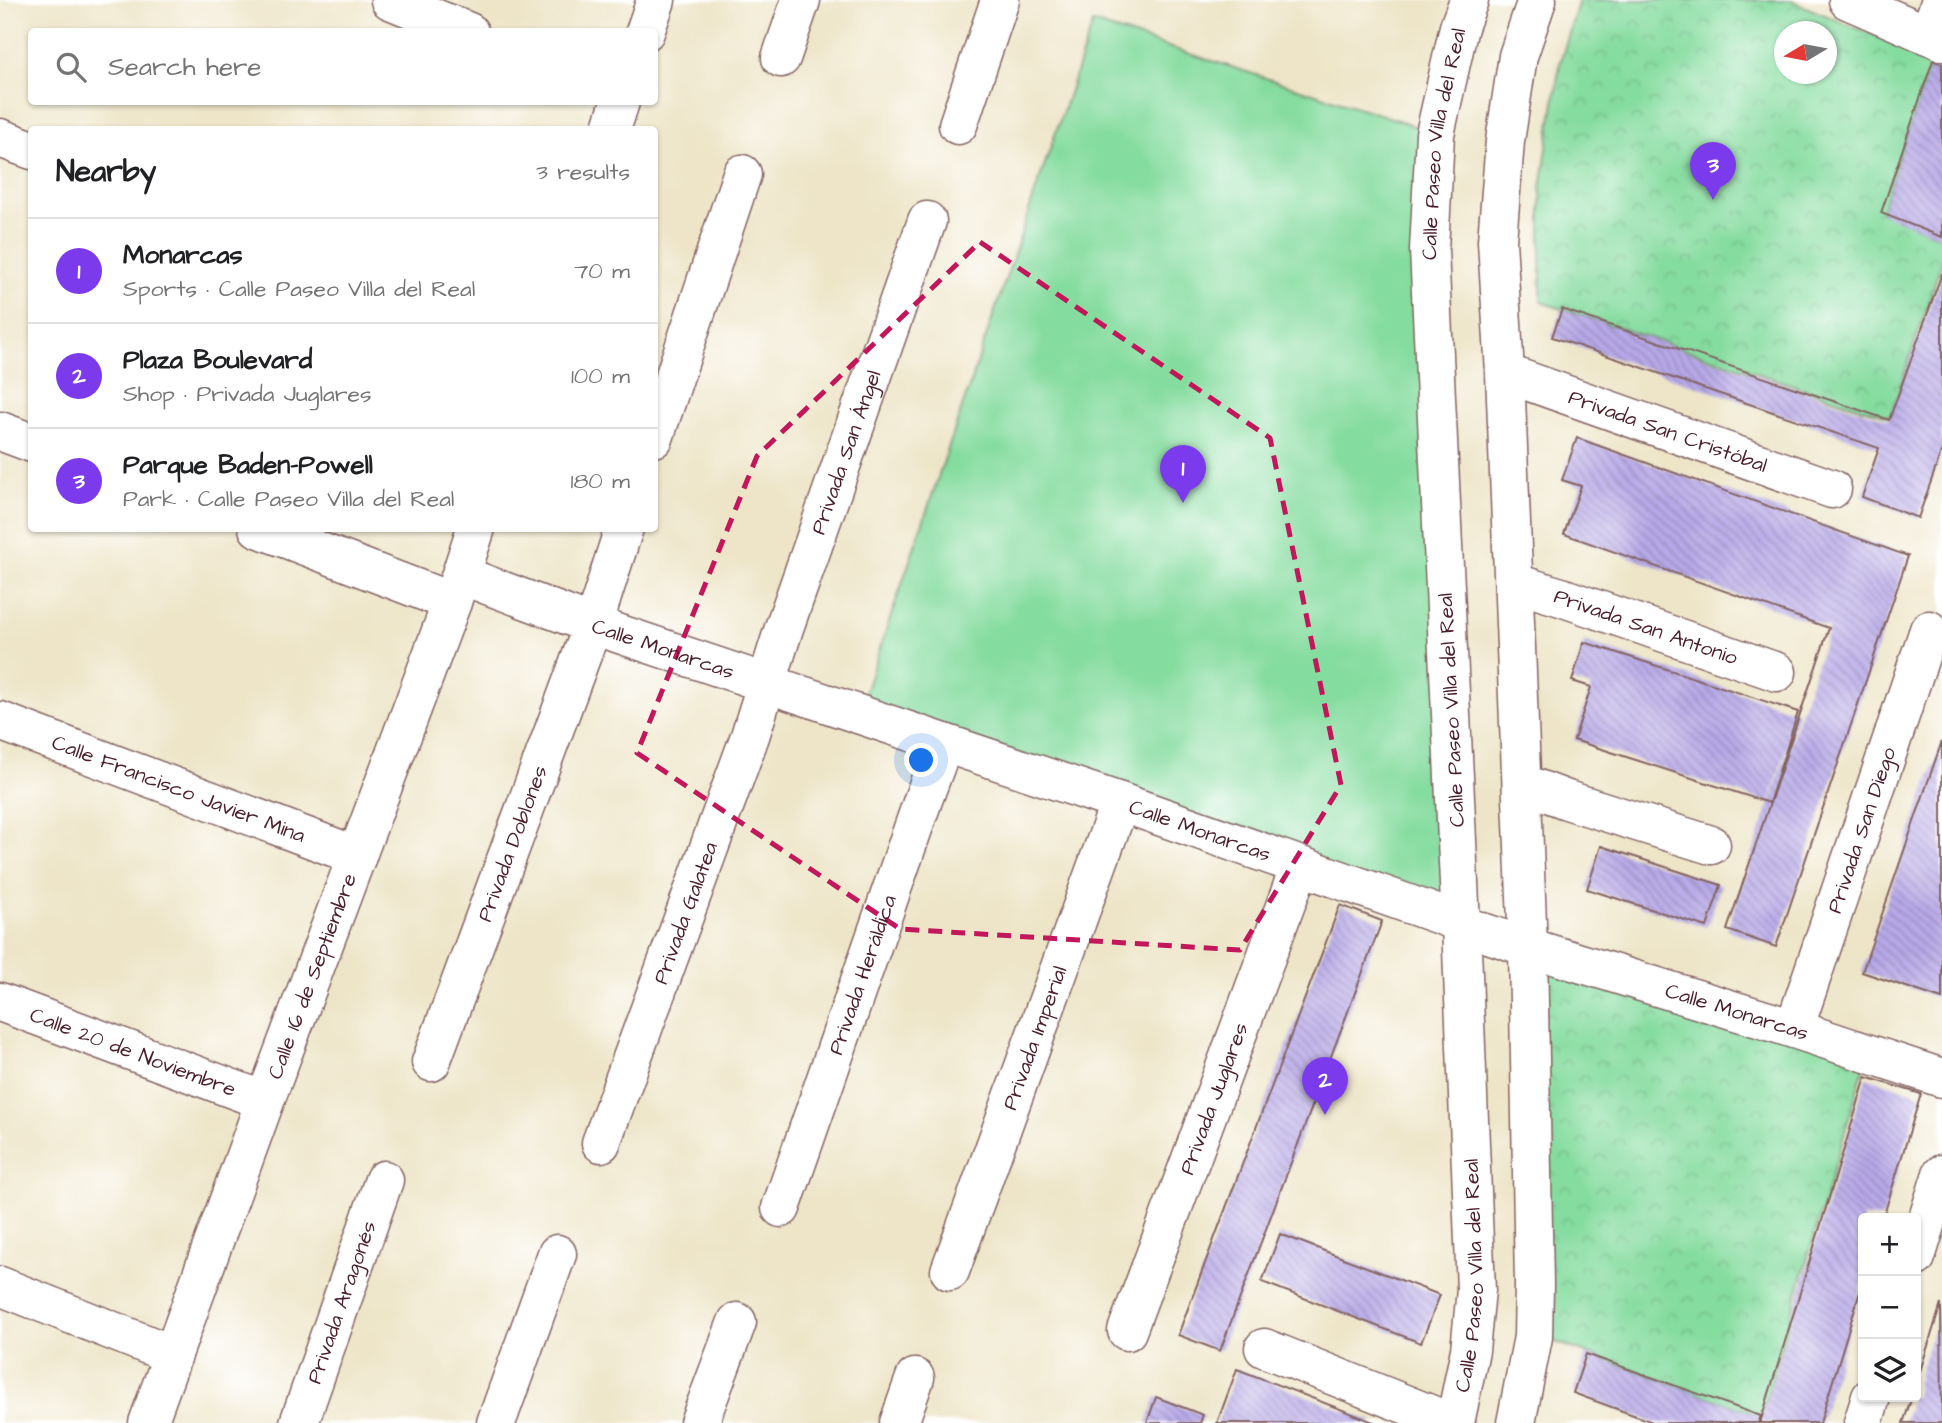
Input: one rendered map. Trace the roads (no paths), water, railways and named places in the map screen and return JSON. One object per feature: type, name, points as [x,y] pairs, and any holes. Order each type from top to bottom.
[{"type":"street","points":[[390,0],[459,28]]},
{"type":"street","points":[[646,28],[656,0]]},
{"type":"street","points":[[781,58],[800,0]]},
{"type":"street","points":[[958,125],[1000,0]]},
{"type":"street","name":"Calle Paseo Villa del Real","points":[[1453,1423],[1470,1350],[1476,1290],[1429,250],[1435,134],[1459,27],[1469,0]]},
{"type":"street","points":[[1516,1423],[1533,1337],[1534,1311],[1528,947],[1506,373],[1497,242],[1505,141],[1518,56],[1537,0]]},
{"type":"street","points":[[1848,0],[1935,38],[1941,0]]},
{"type":"street","points":[[612,126],[619,105]]},
{"type":"street","points":[[0,138],[28,148]]},
{"type":"street","points":[[658,426],[742,174]]},
{"type":"street","name":"Privada San Ángel","points":[[766,683],[927,221]]},
{"type":"street","name":"Privada San Cristóbal","points":[[1506,373],[1832,489]]},
{"type":"street","points":[[0,431],[28,442]]},
{"type":"street","name":"Calle Monarcas","points":[[271,532],[456,588],[593,625],[1120,802],[1451,919],[1461,925],[1942,1078]]},
{"type":"street","name":"Calle 16 de Septiembre","points":[[148,1423],[475,532]]},
{"type":"street","name":"Privada Doblones","points":[[431,1062],[593,625],[623,532]]},
{"type":"street","name":"Privada San Antonio","points":[[1514,583],[1777,672]]},
{"type":"street","name":"Privada San Diego","points":[[1794,1029],[1928,630]]},
{"type":"street","name":"Privada Galatea","points":[[601,1143],[750,736],[766,683]]},
{"type":"street","name":"Calle Francisco Javier Mina","points":[[0,721],[357,856]]},
{"type":"street","name":"Privada Heráldica","points":[[781,1208],[944,743]]},
{"type":"street","points":[[1522,783],[1567,800],[1711,845]]},
{"type":"street","name":"Privada Imperial","points":[[950,1271],[1120,802]]},
{"type":"street","name":"Privada Juglares","points":[[1127,1331],[1300,866]]},
{"type":"street","name":"Calle 20 de Noviembre","points":[[0,1002],[265,1101]]},
{"type":"street","points":[[1921,1241],[1942,1174]]},
{"type":"street","name":"Privada Aragonés","points":[[299,1423],[384,1180]]},
{"type":"street","points":[[496,1423],[557,1254]]},
{"type":"street","points":[[0,1286],[173,1355]]},
{"type":"street","points":[[699,1423],[737,1322]]},
{"type":"street","points":[[1264,1348],[1453,1423]]},
{"type":"street","points":[[899,1423],[915,1378]]},
{"type":"street","points":[[1863,1423],[1869,1402]]},
{"type":"place","name":"Parque Baden-Powell","points":[[1713,200]]},
{"type":"place","name":"Monarcas","points":[[1183,503]]},
{"type":"place","name":"Plaza Boulevard","points":[[1325,1115]]}]
